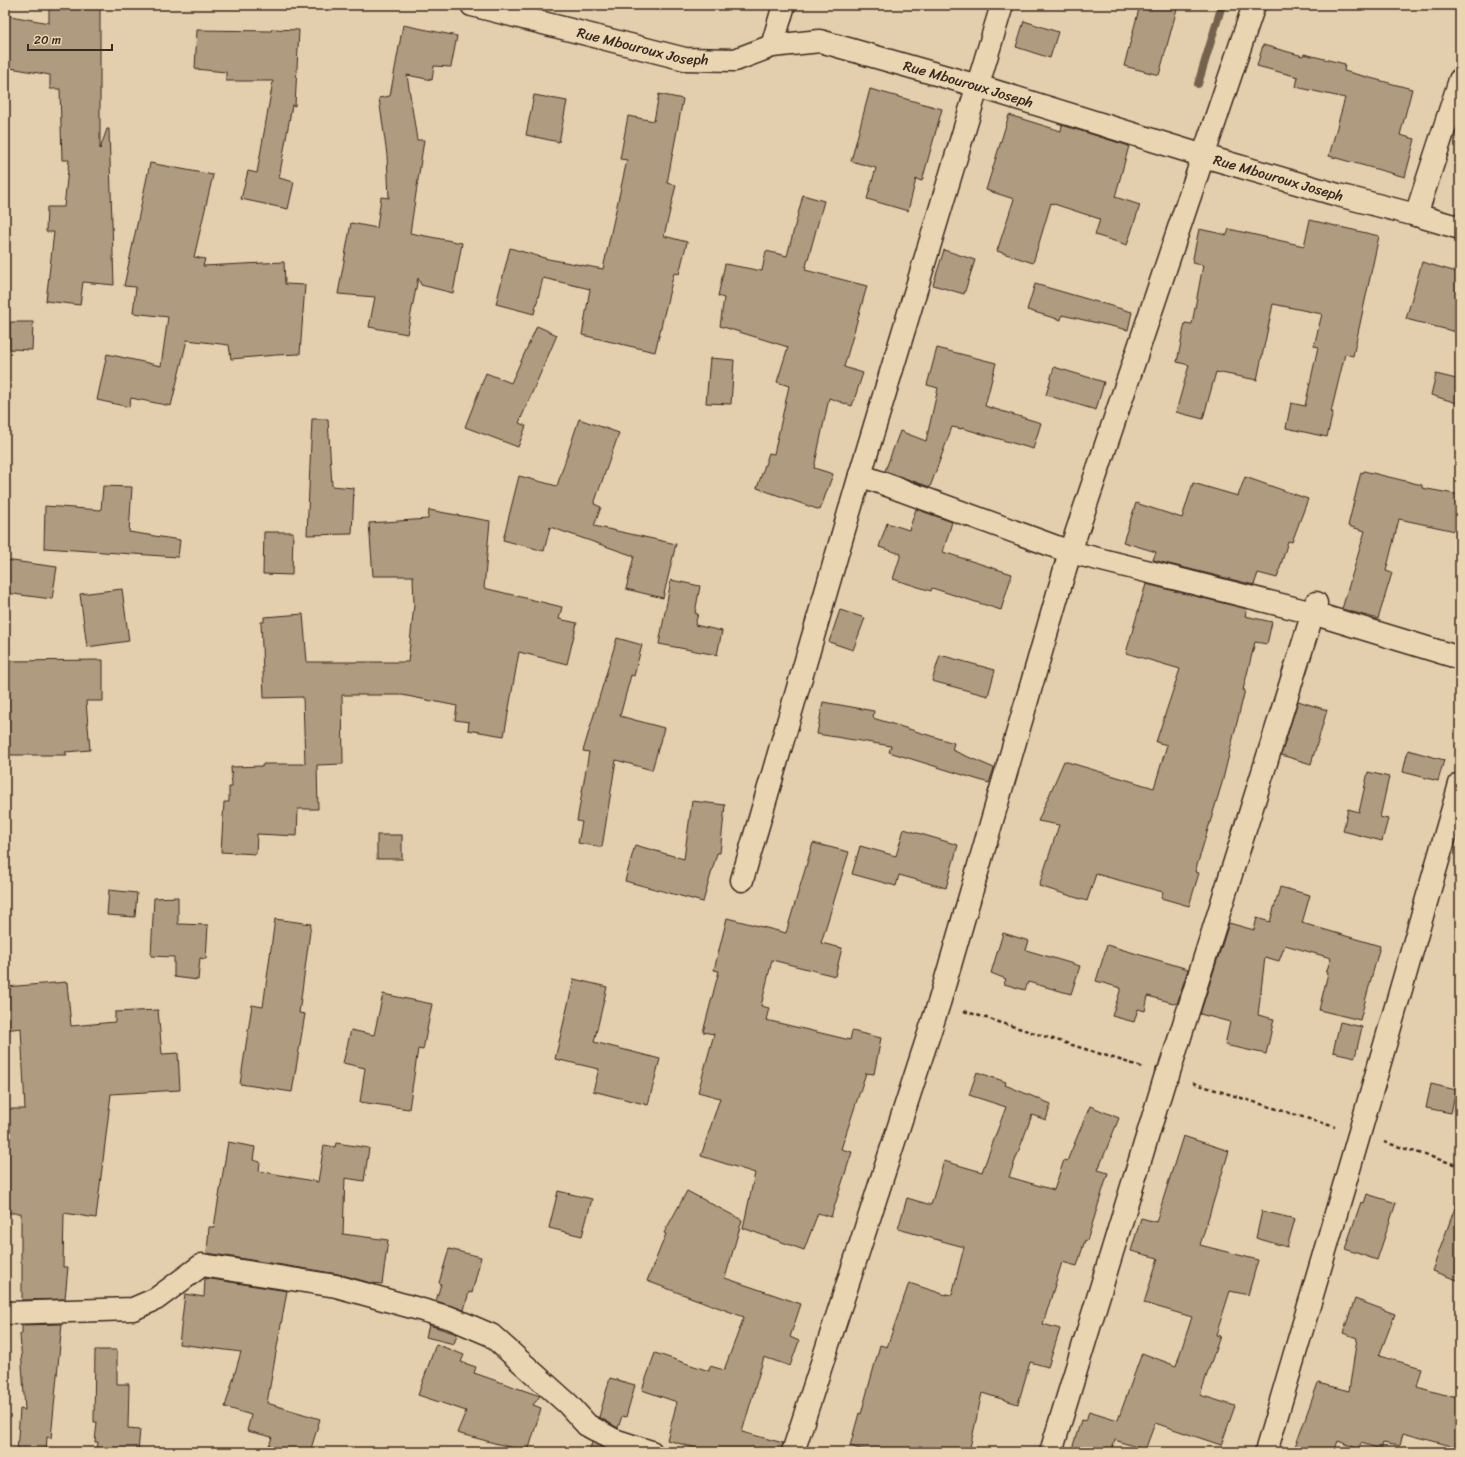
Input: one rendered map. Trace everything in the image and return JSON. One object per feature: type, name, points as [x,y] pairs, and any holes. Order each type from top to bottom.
[{"type":"street","name":"Rue Mbouroux Joseph","points":[[472,5],[522,11],[684,59],[735,60],[772,46],[820,41],[978,86],[1204,156],[1338,195],[1460,228]]},
{"type":"street","points":[[772,46],[784,5]]},
{"type":"street","points":[[742,880],[860,475],[1002,5]]},
{"type":"street","points":[[793,1452],[938,1003],[1070,552],[1254,5]]},
{"type":"street","points":[[1416,215],[1460,80]]},
{"type":"street","points":[[860,475],[1070,552],[1314,608],[1460,658]]},
{"type":"street","points":[[1050,1452],[1314,608]]},
{"type":"street","points":[[1266,1452],[1360,1135],[1460,784]]},
{"type":"street","points":[[5,1313],[133,1309],[156,1299],[202,1265],[336,1286],[451,1318],[491,1335],[568,1404],[587,1425],[614,1440],[651,1452]]},
{"type":"path","points":[[938,1003],[1460,1166]]},
{"type":"building","points":[[49,5],[100,5],[100,149],[107,129],[109,129],[114,285],[83,282],[80,305],[46,301],[54,232],[46,232],[47,207],[64,207],[69,160],[62,160],[60,89],[50,89],[50,75],[5,67],[5,15],[49,23]]},
{"type":"building","points":[[1140,5],[1178,5],[1159,75],[1124,66]]},
{"type":"building","points":[[1024,21],[1058,32],[1050,58],[1016,47]]},
{"type":"building","points":[[403,25],[457,36],[451,67],[434,66],[432,80],[407,75],[417,140],[424,140],[410,233],[462,243],[453,293],[421,285],[418,278],[407,334],[369,327],[375,297],[338,294],[351,223],[377,228],[381,197],[389,198],[387,155],[379,98],[390,96]]},
{"type":"building","points":[[272,29],[299,30],[295,106],[292,105],[279,178],[294,182],[288,209],[241,199],[248,171],[257,173],[273,81],[226,81],[226,72],[195,69],[197,30],[271,31]]},
{"type":"building","points":[[1263,45],[1303,56],[1304,54],[1345,64],[1344,71],[1412,89],[1400,135],[1415,139],[1405,177],[1329,156],[1345,98],[1296,87],[1298,77],[1257,66]]},
{"type":"building","points":[[870,89],[942,109],[922,181],[916,179],[908,211],[867,199],[876,168],[851,161]]},
{"type":"building","points":[[659,94],[683,99],[667,183],[676,185],[664,236],[687,242],[679,274],[674,273],[655,352],[582,335],[590,289],[543,278],[534,314],[496,304],[510,248],[548,259],[603,269],[627,160],[620,159],[628,116],[654,121]]},
{"type":"building","points":[[534,95],[567,101],[559,142],[526,135]]},
{"type":"building","points":[[1009,115],[1061,131],[1062,125],[1129,146],[1115,197],[1140,205],[1127,245],[1095,235],[1100,219],[1051,203],[1033,263],[997,251],[1014,199],[986,190]]},
{"type":"building","points":[[150,163],[213,175],[194,257],[205,259],[203,266],[284,262],[285,284],[305,285],[300,354],[231,359],[229,345],[187,340],[171,406],[131,398],[129,407],[97,400],[107,354],[161,366],[168,317],[133,313],[136,287],[124,286]]},
{"type":"building","points":[[803,195],[824,201],[805,270],[867,286],[844,367],[863,373],[852,406],[829,398],[814,468],[833,474],[820,510],[757,488],[769,453],[774,454],[789,386],[777,382],[788,347],[720,326],[724,298],[718,296],[725,264],[762,271],[766,251],[787,256]]},
{"type":"building","points":[[1310,220],[1379,236],[1353,356],[1345,354],[1331,412],[1333,412],[1327,437],[1286,428],[1291,403],[1305,406],[1318,347],[1314,346],[1322,314],[1273,304],[1257,380],[1216,372],[1203,419],[1176,412],[1189,365],[1177,362],[1185,323],[1192,324],[1203,265],[1192,263],[1199,229],[1227,235],[1229,229],[1304,246]]},
{"type":"building","points":[[944,250],[975,260],[964,294],[933,285]]},
{"type":"building","points":[[1422,262],[1460,273],[1460,333],[1406,319]]},
{"type":"building","points":[[1035,284],[1132,312],[1128,330],[1062,315],[1061,320],[1027,310]]},
{"type":"building","points":[[10,322],[33,322],[32,350],[10,349]]},
{"type":"building","points":[[537,326],[557,335],[519,423],[526,426],[518,447],[465,427],[486,373],[511,383]]},
{"type":"building","points":[[937,348],[996,363],[985,406],[1041,423],[1033,449],[962,428],[952,427],[930,487],[885,471],[900,431],[926,441],[938,388],[927,385]]},
{"type":"building","points":[[710,358],[734,360],[731,404],[706,403]]},
{"type":"building","points":[[1054,367],[1104,382],[1096,410],[1046,395]]},
{"type":"building","points":[[1436,374],[1460,380],[1460,404],[1431,395]]},
{"type":"building","points":[[312,419],[328,419],[332,486],[354,488],[352,534],[307,535]]},
{"type":"building","points":[[579,419],[619,433],[594,504],[601,507],[594,526],[676,544],[663,598],[626,589],[634,556],[550,527],[544,551],[503,540],[519,476],[557,486]]},
{"type":"building","points":[[1364,471],[1422,485],[1422,488],[1460,495],[1460,532],[1399,519],[1386,571],[1392,573],[1378,619],[1342,609],[1365,531],[1348,526],[1361,472],[1363,473]]},
{"type":"building","points":[[1245,477],[1308,499],[1292,542],[1288,541],[1277,578],[1258,573],[1254,585],[1153,560],[1156,552],[1123,542],[1136,503],[1182,518],[1193,483],[1238,496]]},
{"type":"building","points":[[103,486],[132,487],[129,532],[180,540],[178,557],[44,548],[45,506],[101,510]]},
{"type":"building","points":[[916,509],[952,522],[943,552],[1012,574],[1001,610],[932,588],[931,591],[893,579],[901,554],[879,547],[887,523],[909,530]]},
{"type":"building","points":[[429,510],[490,521],[484,588],[562,607],[559,619],[577,623],[567,664],[519,652],[504,736],[468,730],[469,722],[455,720],[457,706],[402,695],[342,695],[343,764],[317,765],[318,809],[298,809],[297,836],[257,834],[256,854],[221,852],[224,802],[229,802],[229,787],[232,787],[231,767],[263,766],[263,764],[305,764],[303,697],[264,698],[261,622],[264,622],[264,617],[303,614],[307,662],[408,662],[414,605],[413,576],[373,576],[369,523],[428,519]]},
{"type":"building","points":[[264,532],[293,532],[292,575],[263,574]]},
{"type":"building","points":[[5,560],[57,567],[52,599],[5,593]]},
{"type":"building","points":[[671,580],[700,586],[695,613],[698,614],[695,625],[722,631],[717,655],[659,644]]},
{"type":"building","points":[[1146,584],[1247,609],[1245,616],[1272,622],[1267,644],[1255,642],[1243,690],[1245,690],[1222,783],[1195,872],[1199,873],[1189,906],[1161,898],[1163,892],[1096,874],[1087,901],[1039,886],[1059,825],[1038,821],[1064,761],[1154,788],[1167,745],[1156,742],[1180,669],[1126,653]]},
{"type":"building","points":[[122,589],[129,641],[87,647],[80,594]]},
{"type":"building","points":[[840,610],[865,618],[853,650],[829,642]]},
{"type":"building","points":[[617,638],[642,645],[634,676],[631,675],[620,716],[664,728],[652,770],[616,760],[602,847],[578,843],[582,822],[577,821],[589,752],[583,751]]},
{"type":"building","points":[[940,655],[995,670],[988,696],[932,681]]},
{"type":"building","points":[[103,660],[103,701],[86,701],[90,750],[65,752],[67,755],[5,755],[5,661]]},
{"type":"building","points":[[1298,701],[1327,710],[1311,764],[1281,755]]},
{"type":"building","points":[[823,702],[874,711],[873,718],[954,743],[952,750],[994,768],[989,783],[889,752],[891,746],[817,734]]},
{"type":"building","points":[[1408,750],[1444,760],[1438,781],[1403,772]]},
{"type":"building","points":[[1368,772],[1389,777],[1380,817],[1388,819],[1382,841],[1343,831],[1348,809],[1359,812]]},
{"type":"building","points":[[692,801],[725,805],[720,853],[717,853],[703,902],[625,881],[635,845],[684,859]]},
{"type":"building","points":[[904,829],[958,845],[946,888],[899,875],[896,886],[852,874],[860,846],[896,856]]},
{"type":"building","points":[[377,835],[402,835],[402,859],[377,859]]},
{"type":"building","points":[[813,843],[849,852],[821,943],[842,948],[835,976],[772,960],[761,1006],[769,1008],[766,1020],[850,1040],[852,1031],[881,1038],[874,1074],[866,1073],[841,1149],[852,1152],[831,1217],[818,1213],[804,1250],[743,1228],[755,1173],[701,1156],[720,1098],[698,1092],[714,1034],[703,1032],[719,971],[714,970],[727,918],[786,933]]},
{"type":"building","points":[[1280,887],[1310,895],[1302,923],[1380,946],[1360,1020],[1319,1010],[1328,973],[1326,973],[1331,958],[1285,945],[1279,961],[1265,957],[1258,1015],[1274,1019],[1266,1054],[1225,1045],[1230,1022],[1200,1014],[1229,923],[1254,930],[1257,918],[1270,922]]},
{"type":"building","points":[[109,890],[137,893],[135,917],[107,915]]},
{"type":"building","points":[[178,897],[178,924],[208,925],[206,959],[200,958],[198,980],[174,977],[174,957],[151,956],[154,898]]},
{"type":"building","points":[[275,919],[311,924],[299,1013],[305,1014],[292,1092],[240,1084],[252,1005],[263,1007]]},
{"type":"building","points":[[1003,933],[1029,941],[1026,950],[1080,966],[1071,994],[1028,982],[1025,990],[1004,984],[1006,979],[991,973]]},
{"type":"building","points":[[1107,945],[1188,969],[1177,1004],[1148,996],[1145,1011],[1138,1009],[1134,1022],[1112,1016],[1121,988],[1096,981]]},
{"type":"building","points":[[574,979],[607,987],[594,1042],[660,1059],[648,1105],[593,1091],[599,1069],[555,1059]]},
{"type":"building","points":[[67,982],[71,1026],[115,1022],[115,1012],[158,1010],[162,1054],[178,1053],[180,1090],[111,1094],[96,1218],[64,1213],[63,1267],[68,1267],[65,1299],[22,1300],[21,1213],[5,1213],[5,1109],[25,1109],[21,1028],[5,1030],[5,987]]},
{"type":"building","points":[[383,994],[432,1004],[423,1050],[418,1049],[409,1109],[360,1102],[365,1068],[343,1063],[351,1030],[374,1035]]},
{"type":"building","points":[[1340,1022],[1362,1027],[1355,1057],[1333,1052]]},
{"type":"building","points":[[977,1072],[1006,1082],[1005,1085],[1051,1104],[1046,1120],[1032,1115],[1009,1177],[1054,1190],[1064,1160],[1067,1161],[1090,1106],[1119,1118],[1098,1170],[1108,1173],[1087,1241],[1085,1240],[1077,1266],[1062,1262],[1043,1324],[1060,1329],[1048,1367],[1030,1362],[1018,1404],[982,1393],[969,1452],[870,1452],[850,1446],[859,1413],[861,1414],[880,1345],[887,1347],[909,1283],[946,1295],[952,1295],[964,1247],[898,1229],[907,1198],[931,1205],[944,1161],[982,1172],[1006,1107],[969,1095]]},
{"type":"building","points":[[1431,1084],[1456,1090],[1451,1113],[1426,1108]]},
{"type":"building","points":[[1183,1136],[1229,1151],[1200,1245],[1258,1260],[1248,1295],[1230,1291],[1216,1335],[1220,1336],[1200,1395],[1235,1406],[1221,1445],[1155,1423],[1145,1450],[1115,1440],[1112,1452],[1071,1452],[1081,1420],[1086,1421],[1089,1411],[1118,1420],[1142,1353],[1176,1366],[1192,1317],[1144,1303],[1158,1258],[1131,1251],[1141,1218],[1156,1222]]},
{"type":"building","points":[[228,1142],[255,1147],[253,1160],[260,1162],[259,1171],[318,1182],[324,1145],[335,1147],[336,1143],[369,1148],[364,1181],[345,1178],[343,1234],[388,1240],[382,1284],[371,1283],[338,1274],[207,1253],[209,1227],[214,1227]]},
{"type":"building","points":[[558,1191],[592,1199],[582,1236],[549,1228]]},
{"type":"building","points":[[687,1191],[742,1220],[725,1278],[801,1304],[790,1337],[799,1341],[790,1366],[764,1357],[742,1432],[783,1443],[781,1452],[710,1452],[667,1440],[677,1402],[642,1390],[655,1353],[709,1371],[710,1366],[724,1370],[744,1317],[647,1281],[666,1234],[664,1233]]},
{"type":"building","points":[[1367,1194],[1396,1203],[1377,1260],[1345,1249],[1361,1202],[1364,1203]]},
{"type":"building","points":[[1457,1202],[1460,1202],[1460,1281],[1432,1271]]},
{"type":"building","points":[[1262,1211],[1295,1219],[1287,1247],[1256,1238]]},
{"type":"building","points":[[449,1249],[481,1257],[472,1293],[469,1292],[464,1310],[436,1301],[441,1284],[439,1283]]},
{"type":"building","points":[[205,1278],[287,1291],[267,1403],[320,1419],[310,1452],[267,1452],[272,1437],[247,1431],[251,1415],[225,1407],[241,1352],[179,1344],[185,1294],[204,1297]]},
{"type":"building","points":[[1355,1299],[1395,1314],[1379,1356],[1422,1368],[1417,1387],[1460,1399],[1460,1427],[1455,1447],[1403,1433],[1400,1446],[1383,1443],[1381,1449],[1361,1443],[1359,1449],[1338,1441],[1334,1452],[1293,1452],[1318,1383],[1349,1391],[1357,1338],[1343,1333]]},
{"type":"building","points":[[62,1324],[51,1438],[47,1437],[46,1452],[17,1452],[20,1409],[25,1410],[20,1334],[22,1334],[22,1325]]},
{"type":"building","points":[[429,1325],[457,1334],[454,1344],[426,1337]]},
{"type":"building","points":[[436,1344],[464,1355],[461,1362],[476,1367],[474,1373],[540,1396],[533,1405],[541,1408],[528,1452],[457,1433],[466,1411],[418,1395]]},
{"type":"building","points":[[95,1350],[117,1350],[117,1384],[129,1384],[128,1428],[140,1429],[138,1452],[97,1452],[98,1442],[95,1442],[97,1422],[94,1422]]},
{"type":"building","points":[[610,1378],[635,1385],[626,1417],[622,1416],[618,1428],[599,1417]]},
{"type":"building","points":[[592,1442],[608,1451],[610,1452],[589,1452]]},
{"type":"waterway","points":[[1198,84],[1222,5]]}]
